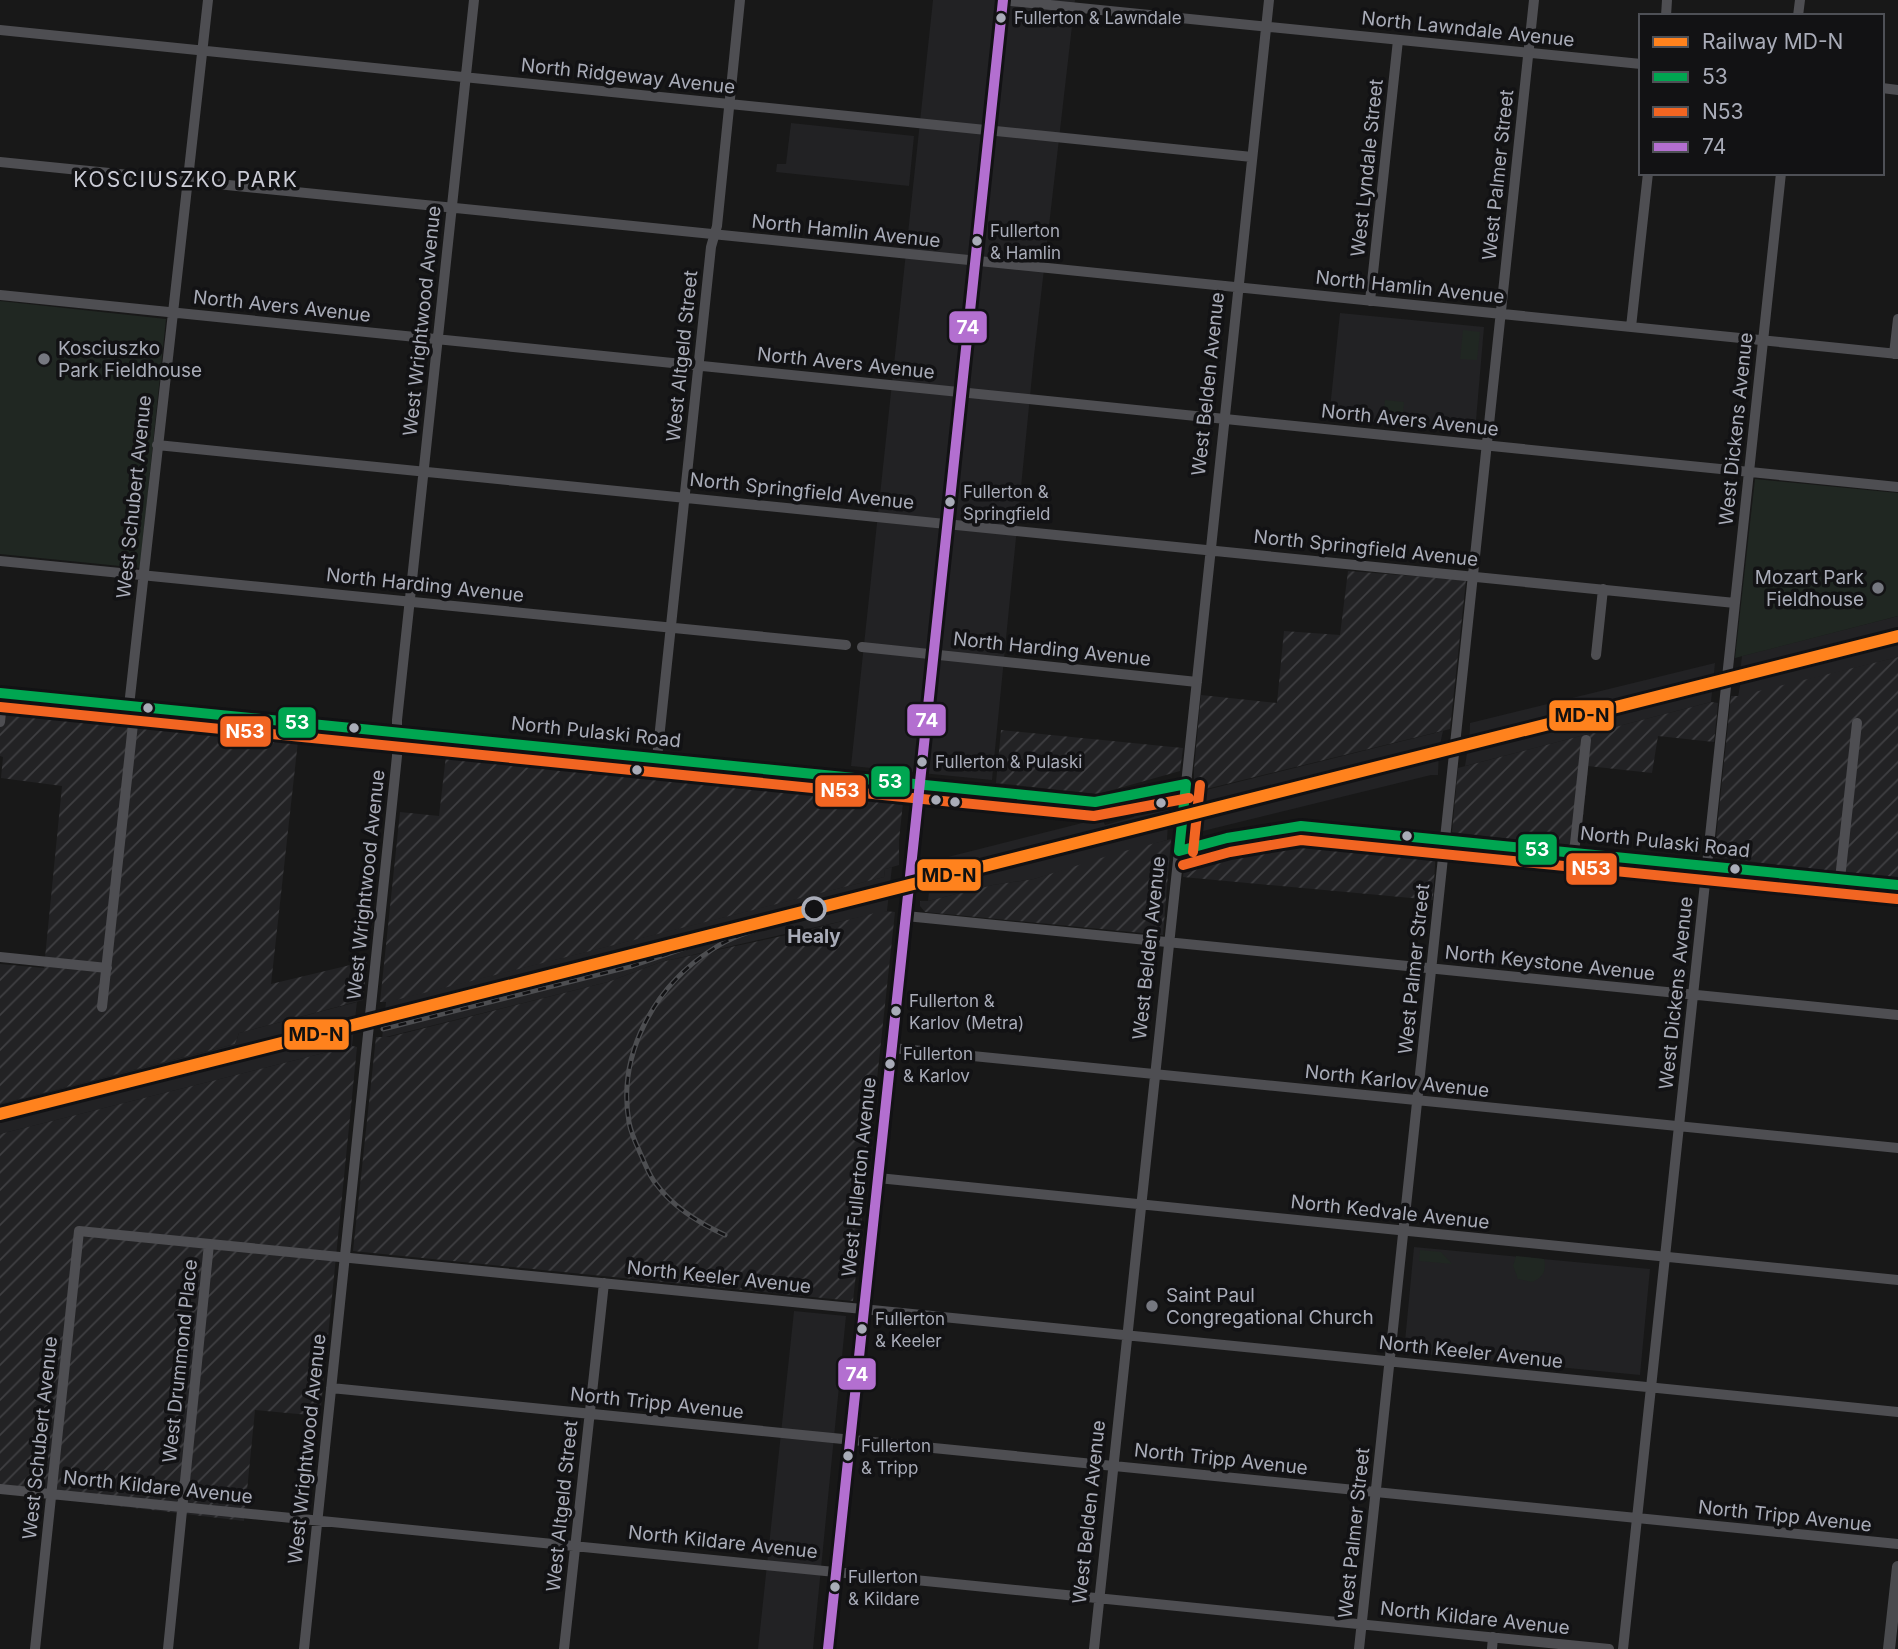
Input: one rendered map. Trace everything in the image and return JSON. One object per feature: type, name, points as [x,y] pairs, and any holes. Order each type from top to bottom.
[{"type":"main road","name":"West Fullerton Avenue","points":[[828,1649],[1002,0]]},
{"type":"main road","name":"North Pulaski Road","points":[[2,693],[1095,802],[1186,784]]},
{"type":"main road","name":"West Belden Avenue","points":[[1179,850],[1186,784]]},
{"type":"main road","name":"North Pulaski Road","points":[[1179,850],[1227,838],[1301,827],[1898,885]]},
{"type":"main road","points":[[1889,1649],[1898,1567]]},
{"type":"street","name":"West Schubert Avenue","points":[[102,1007],[144,575],[208,0]]},
{"type":"street","name":"West Wrightwood Avenue","points":[[304,1649],[397,756],[397,720],[409,601],[474,0]]},
{"type":"street","name":"West Altgeld Street","points":[[657,758],[740,0]]},
{"type":"street","name":"North Lawndale Avenue","points":[[1002,0],[1639,64]]},
{"type":"street","name":"West Belden Avenue","points":[[1186,784],[1269,0]]},
{"type":"street","name":"West Palmer Street","points":[[1360,1649],[1534,0]]},
{"type":"street","name":"North Ridgeway Avenue","points":[[0,30],[1252,157]]},
{"type":"street","name":"West Lyndale Street","points":[[1370,301],[1398,40]]},
{"type":"street","name":"North Hamlin Avenue","points":[[0,162],[1896,354]]},
{"type":"street","points":[[1632,327],[1648,175]]},
{"type":"street","name":"West Dickens Avenue","points":[[1623,1649],[1781,175]]},
{"type":"street","name":"North Avers Avenue","points":[[0,295],[1898,488]]},
{"type":"street","points":[[1896,354],[1898,319]]},
{"type":"street","name":"North Springfield Avenue","points":[[158,444],[1735,603]]},
{"type":"street","name":"North Harding Avenue","points":[[0,561],[846,645]]},
{"type":"street","points":[[1596,655],[1603,589]]},
{"type":"street","name":"North Harding Avenue","points":[[862,647],[1197,681]]},
{"type":"street","points":[[0,722],[2,693]]},
{"type":"street","points":[[1840,879],[1857,723]]},
{"type":"street","points":[[1574,853],[1586,740]]},
{"type":"street","name":"West Belden Avenue","points":[[1094,1649],[1179,850]]},
{"type":"street","name":"North Keystone Avenue","points":[[906,916],[1898,1015]]},
{"type":"street","points":[[0,957],[107,968]]},
{"type":"street","name":"North Karlov Avenue","points":[[892,1048],[1898,1148]]},
{"type":"street","name":"North Kedvale Avenue","points":[[878,1178],[1898,1280]]},
{"type":"street","name":"West Schubert Avenue","points":[[35,1649],[79,1231]]},
{"type":"street","name":"North Keeler Avenue","points":[[79,1231],[1898,1412]]},
{"type":"street","name":"West Drummond Place","points":[[168,1649],[209,1244]]},
{"type":"street","name":"West Altgeld Street","points":[[564,1649],[604,1283]]},
{"type":"street","name":"North Tripp Avenue","points":[[331,1388],[1898,1544]]},
{"type":"street","name":"North Kildare Avenue","points":[[0,1489],[1609,1649]]},
{"type":"street","points":[[1492,1649],[1493,1637]]},
{"type":"shaded area","points":[[933,0],[1075,0],[1034,356],[992,780],[851,766]]},
{"type":"shaded area","points":[[791,123],[914,136],[909,186],[776,172],[777,164],[786,164]]},
{"type":"shaded area","points":[[0,301],[166,319],[140,568],[0,554]]},
{"type":"shaded area","points":[[1340,313],[1484,327],[1475,432],[1329,418]]},
{"type":"shaded area","points":[[1463,330],[1480,332],[1477,360],[1460,359]]},
{"type":"shaded area","points":[[1385,400],[1404,402],[1402,423],[1383,421]]},
{"type":"shaded area","points":[[1755,479],[1898,493],[1898,616],[1735,658]]},
{"type":"shaded area","points":[[1348,571],[1466,580],[1450,729],[1194,792],[1201,695],[1277,703],[1284,631],[1340,635]]},
{"type":"shaded area","points":[[1898,616],[1898,657],[1738,697],[1742,656]]},
{"type":"shaded area","points":[[1898,657],[1898,879],[1714,857],[1731,696]]},
{"type":"shaded area","points":[[1715,663],[1711,702],[1465,766],[1469,752],[1470,723]]},
{"type":"shaded area","points":[[0,701],[299,732],[271,984],[367,961],[363,1000],[239,1033],[235,1044],[0,1104],[0,964],[44,968],[62,786],[1,778],[3,757],[0,756]]},
{"type":"shaded area","points":[[1711,702],[1718,703],[1714,742],[1658,736],[1652,773],[1588,766],[1580,847],[1452,832],[1458,768]]},
{"type":"shaded area","points":[[1001,730],[1183,748],[1180,771],[1098,794],[996,783]]},
{"type":"shaded area","points":[[1443,731],[1438,775],[1199,832],[1194,828],[1198,792]]},
{"type":"shaded area","points":[[447,747],[904,793],[899,865],[885,869],[884,877],[380,1002],[400,812],[439,816]]},
{"type":"shaded area","points":[[1164,801],[1169,807],[1167,840],[1034,879],[993,885],[928,901],[932,861],[1102,818],[1105,825],[1134,817],[1133,809]]},
{"type":"shaded area","points":[[1292,832],[1436,847],[1433,900],[1183,877],[1185,859]]},
{"type":"shaded area","points":[[1171,839],[1163,935],[925,912],[920,906],[920,901],[1034,879]]},
{"type":"shaded area","points":[[892,867],[887,911],[661,962],[608,982],[382,1038],[386,1002],[884,877],[885,869]]},
{"type":"shaded area","points":[[883,911],[895,912],[853,1301],[353,1251],[376,1037],[389,1037],[608,982],[661,962]]},
{"type":"shaded area","points":[[357,1002],[352,1046],[0,1134],[0,1104],[235,1044],[239,1033]]},
{"type":"shaded area","points":[[352,1046],[357,1047],[320,1416],[255,1410],[244,1521],[0,1492],[0,1134]]},
{"type":"shaded area","points":[[1414,1247],[1650,1269],[1640,1375],[1404,1352]]},
{"type":"shaded area","points":[[1420,1250],[1441,1252],[1452,1264],[1419,1261]]},
{"type":"shaded area","points":[[1516,1256],[1544,1259],[1541,1276],[1532,1282],[1518,1279],[1513,1266]]},
{"type":"shaded area","points":[[794,1311],[846,1316],[813,1649],[758,1649]]},
{"type":"railway","points":[[725,1235],[679,1208],[652,1179],[630,1126],[627,1097],[629,1071],[645,1024],[674,982],[692,964],[720,945],[772,925]]},
{"type":"railway","points":[[383,1029],[632,966],[703,942]]},
{"type":"rail line","name":"MD-N","points":[[0,1114],[1898,636]]},
{"type":"transit line","name":"74","points":[[828,1649],[1003,0]]},
{"type":"transit line","name":"53","points":[[0,693],[1095,802],[1186,784]]},
{"type":"transit line","name":"N53","points":[[0,707],[1094,816],[1189,798]]},
{"type":"transit line","name":"53","points":[[1179,851],[1186,784]]},
{"type":"transit line","name":"N53","points":[[1193,852],[1200,785]]},
{"type":"transit line","name":"53","points":[[1179,851],[1227,838],[1301,826],[1898,885]]},
{"type":"transit line","name":"N53","points":[[1183,865],[1230,852],[1301,840],[1897,899]]},
{"type":"place","name":"Fullerton & Lawndale","points":[[1001,18]]},
{"type":"place","name":"Fullerton & Hamlin","points":[[977,241]]},
{"type":"place","name":"Kosciuszko Park Fieldhouse","points":[[44,359]]},
{"type":"place","name":"Fullerton & Springfield","points":[[950,502]]},
{"type":"place","name":"Mozart Park Fieldhouse","points":[[1878,588]]},
{"type":"place","name":"Fullerton & Pulaski","points":[[922,762]]},
{"type":"place","name":"Healy","points":[[814,909]]},
{"type":"place","name":"Fullerton & Karlov (Metra)","points":[[896,1011]]},
{"type":"place","name":"Fullerton & Karlov","points":[[890,1064]]},
{"type":"place","name":"Saint Paul Congregational Church","points":[[1152,1306]]},
{"type":"place","name":"Fullerton & Keeler","points":[[862,1329]]},
{"type":"place","name":"Fullerton & Tripp","points":[[848,1456]]},
{"type":"place","name":"Fullerton & Kildare","points":[[835,1587]]},
{"type":"district","name":"KOSCIUSZKO PARK","points":[[186,179]]}]
